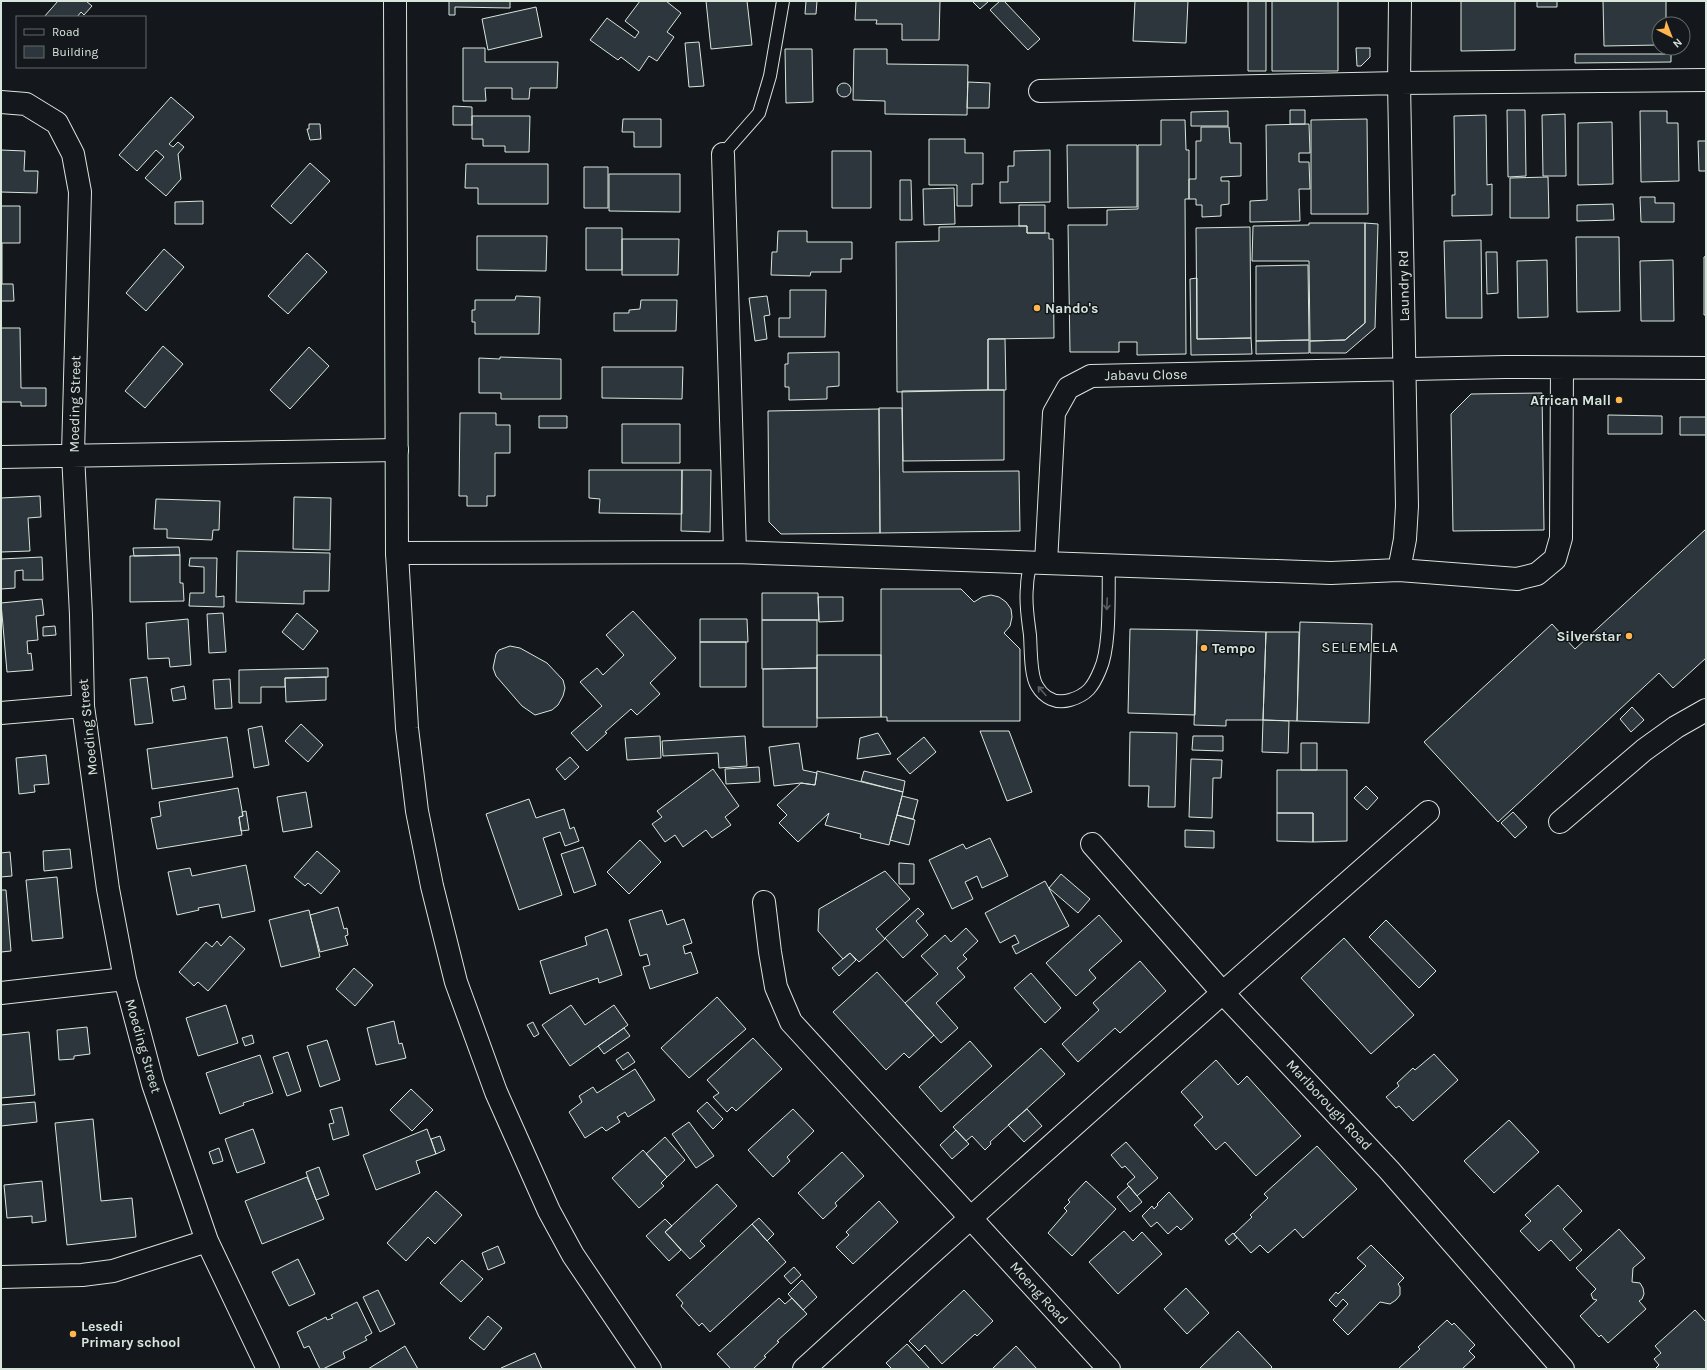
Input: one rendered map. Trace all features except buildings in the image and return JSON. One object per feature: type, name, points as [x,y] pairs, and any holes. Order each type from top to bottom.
[{"type":"street","points":[[395,1],[397,553],[407,728],[417,811],[432,886],[456,982],[496,1092],[549,1211],[573,1255],[650,1369]]},
{"type":"street","name":"Laundry Rd","points":[[1399,570],[1405,539],[1407,506],[1399,83],[1400,1]]},
{"type":"street","points":[[1040,91],[1399,83],[1706,80]]},
{"type":"street","name":"Moeding Street","points":[[1,102],[26,104],[57,123],[73,154],[80,192],[73,454],[82,615],[84,706],[108,888],[125,979],[153,1084],[207,1241],[268,1369]]},
{"type":"street","points":[[723,154],[735,552]]},
{"type":"street","name":"Jabavu Close","points":[[1038,563],[1054,413],[1068,388],[1091,376],[1505,367],[1706,368]]},
{"type":"street","points":[[397,553],[735,552],[1331,573],[1399,570],[1517,580],[1537,574],[1555,559],[1561,538],[1562,368]]},
{"type":"street","points":[[1,457],[73,454],[397,450]]},
{"type":"street","points":[[1,713],[84,706]]},
{"type":"street","points":[[1560,822],[1644,750],[1706,710]]},
{"type":"street","points":[[804,1369],[970,1217],[1222,992],[1428,812]]},
{"type":"street","name":"Marlborough Road","points":[[1092,844],[1222,992],[1389,1170],[1563,1369]]},
{"type":"street","name":"Moeng Road","points":[[764,902],[776,987],[791,1022],[1108,1369]]},
{"type":"street","points":[[1,993],[125,979]]},
{"type":"street","points":[[1,1277],[82,1275],[113,1271],[207,1241]]},
{"type":"lane","points":[[723,154],[759,113],[770,76],[783,1]]},
{"type":"lane","points":[[1038,563],[1027,586],[1027,613],[1031,660],[1036,685],[1054,702],[1066,701],[1080,697],[1091,689],[1101,669],[1106,647],[1109,565]]},
{"type":"place","name":"Nando's","points":[[1037,308]]},
{"type":"place","name":"African Mall","points":[[1619,400]]},
{"type":"place","name":"Silverstar","points":[[1629,636]]},
{"type":"place","name":"Tempo","points":[[1204,648]]},
{"type":"place","name":"Lesedi Primary school","points":[[73,1334]]},
{"type":"district","name":"SELEMELA","points":[[1360,647]]}]
